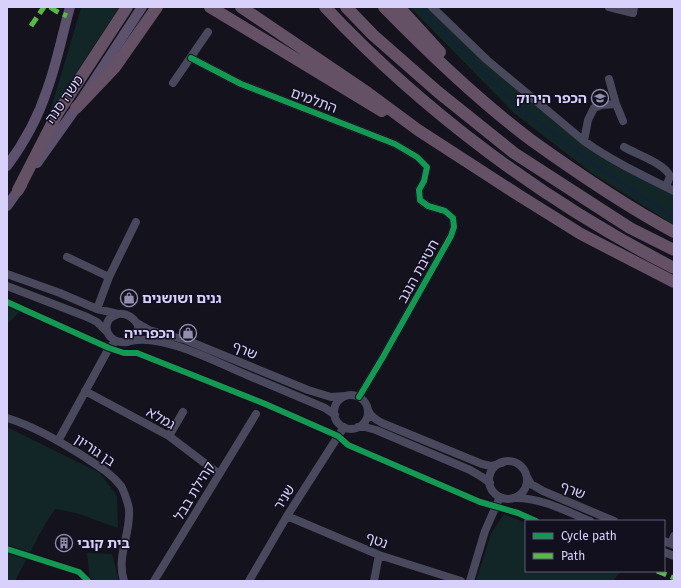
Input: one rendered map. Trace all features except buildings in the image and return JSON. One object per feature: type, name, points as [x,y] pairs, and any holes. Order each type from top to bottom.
[{"type":"highway","points":[[18,190],[57,114],[127,7]]},
{"type":"highway","points":[[76,108],[115,67],[157,7]]},
{"type":"highway","points":[[210,7],[367,103],[418,130]]},
{"type":"highway","points":[[241,7],[368,93],[418,130],[520,196],[581,234],[674,282]]},
{"type":"highway","points":[[325,7],[414,93],[458,129],[537,188],[639,250],[674,268]]},
{"type":"highway","points":[[346,7],[373,35],[438,92],[514,153],[630,228],[674,250]]},
{"type":"highway","points":[[384,7],[414,38],[474,93],[530,139],[630,208],[674,232]]},
{"type":"highway","points":[[399,7],[474,93]]},
{"type":"main road","name":"משה סנה","points":[[7,166],[19,150],[36,118],[48,90],[70,7]]},
{"type":"main road","name":"משה סנה","points":[[7,206],[76,108],[142,7]]},
{"type":"street","points":[[432,7],[487,60],[584,141],[670,189],[670,176],[668,172],[662,167],[624,147]]},
{"type":"street","points":[[609,7],[633,13],[634,7]]},
{"type":"street","points":[[173,83],[208,32]]},
{"type":"street","name":"התלמים","points":[[190,58],[241,84],[395,144],[417,157],[427,167]]},
{"type":"street","points":[[609,79],[616,104],[623,121]]},
{"type":"street","points":[[584,141],[588,120],[594,108],[602,105],[616,104]]},
{"type":"street","name":"חטיבת הנגב","points":[[359,397],[447,243],[454,227],[453,218],[445,211],[428,206],[420,200],[419,190],[424,182],[427,167]]},
{"type":"street","points":[[97,309],[109,277],[136,222]]},
{"type":"street","points":[[68,257],[109,277]]},
{"type":"street","points":[[7,274],[60,293],[97,309],[118,314],[126,314],[137,323],[138,332],[135,339],[131,341],[116,341],[97,322],[7,286]]},
{"type":"street","points":[[106,331],[107,322],[110,318],[118,314]]},
{"type":"street","name":"שרף","points":[[137,323],[149,330],[186,340],[308,390],[331,397],[345,396]]},
{"type":"street","name":"שרף","points":[[131,341],[140,340],[157,342],[184,349],[325,408],[335,415]]},
{"type":"street","points":[[58,441],[109,348],[116,341]]},
{"type":"street","name":"גמלא","points":[[85,391],[169,436],[219,474]]},
{"type":"street","points":[[490,483],[470,470],[376,430],[365,427],[344,427],[336,420],[335,409],[337,403],[345,396],[350,395],[359,397],[364,401],[372,416],[382,423],[482,464],[490,466],[502,463],[513,462],[518,464],[522,468],[527,478],[526,488],[519,496],[515,498],[507,499],[500,497],[492,490],[490,474],[493,469],[502,463]]},
{"type":"street","points":[[358,427],[366,421],[368,410]]},
{"type":"street","points":[[169,436],[183,412]]},
{"type":"street","name":"קהילת בבל","points":[[154,581],[256,414]]},
{"type":"street","name":"בן גוריון","points":[[7,418],[21,422],[58,441],[105,470],[122,488],[129,509],[127,536],[121,560],[124,581]]},
{"type":"street","name":"שניר","points":[[249,581],[287,516],[344,427]]},
{"type":"street","name":"שרף","points":[[527,478],[531,484],[543,491],[612,520]]},
{"type":"street","points":[[470,581],[485,531],[500,497]]},
{"type":"street","name":"שרף","points":[[515,498],[526,498],[543,502],[588,520]]},
{"type":"street","name":"נטף","points":[[287,516],[379,555],[461,581]]},
{"type":"street","points":[[670,544],[674,536]]},
{"type":"street","points":[[374,581],[379,555]]},
{"type":"green space","points":[[81,7],[119,7],[49,115],[79,15]]},
{"type":"green space","points":[[410,7],[429,7],[590,150],[674,194],[674,225],[593,174],[514,113]]},
{"type":"green space","points":[[7,305],[21,311],[7,324]]},
{"type":"green space","points":[[7,428],[100,473],[117,496],[118,528],[76,513],[55,509],[44,526],[15,581],[7,581]]},
{"type":"green space","points":[[504,514],[525,523],[525,572],[620,572],[613,581],[476,581],[491,534]]},
{"type":"green space","points":[[87,553],[112,554],[119,581],[90,581]]},
{"type":"waterway","points":[[420,7],[515,104],[594,165],[674,217]]},
{"type":"marked path","points":[[31,26],[44,7]]},
{"type":"marked path","points":[[50,7],[67,16]]},
{"type":"marked path","points":[[659,572],[674,578]]},
{"type":"cycle path","points":[[191,58],[241,84],[395,144],[417,157],[427,167],[424,181],[419,190],[420,200],[428,206],[445,211],[453,218],[454,227],[451,236],[359,397]]},
{"type":"cycle path","points":[[7,302],[109,348],[124,353],[137,353],[263,403],[338,436],[348,445],[480,502],[518,513],[534,520]]},
{"type":"cycle path","points":[[7,549],[79,572],[88,581]]},
{"type":"place","name":"הכפר הירוק","points":[[600,98]]},
{"type":"place","name":"גנים ושושנים","points":[[129,298]]},
{"type":"place","name":"הכפרייה","points":[[188,333]]},
{"type":"place","name":"בית קובי","points":[[64,543]]}]
